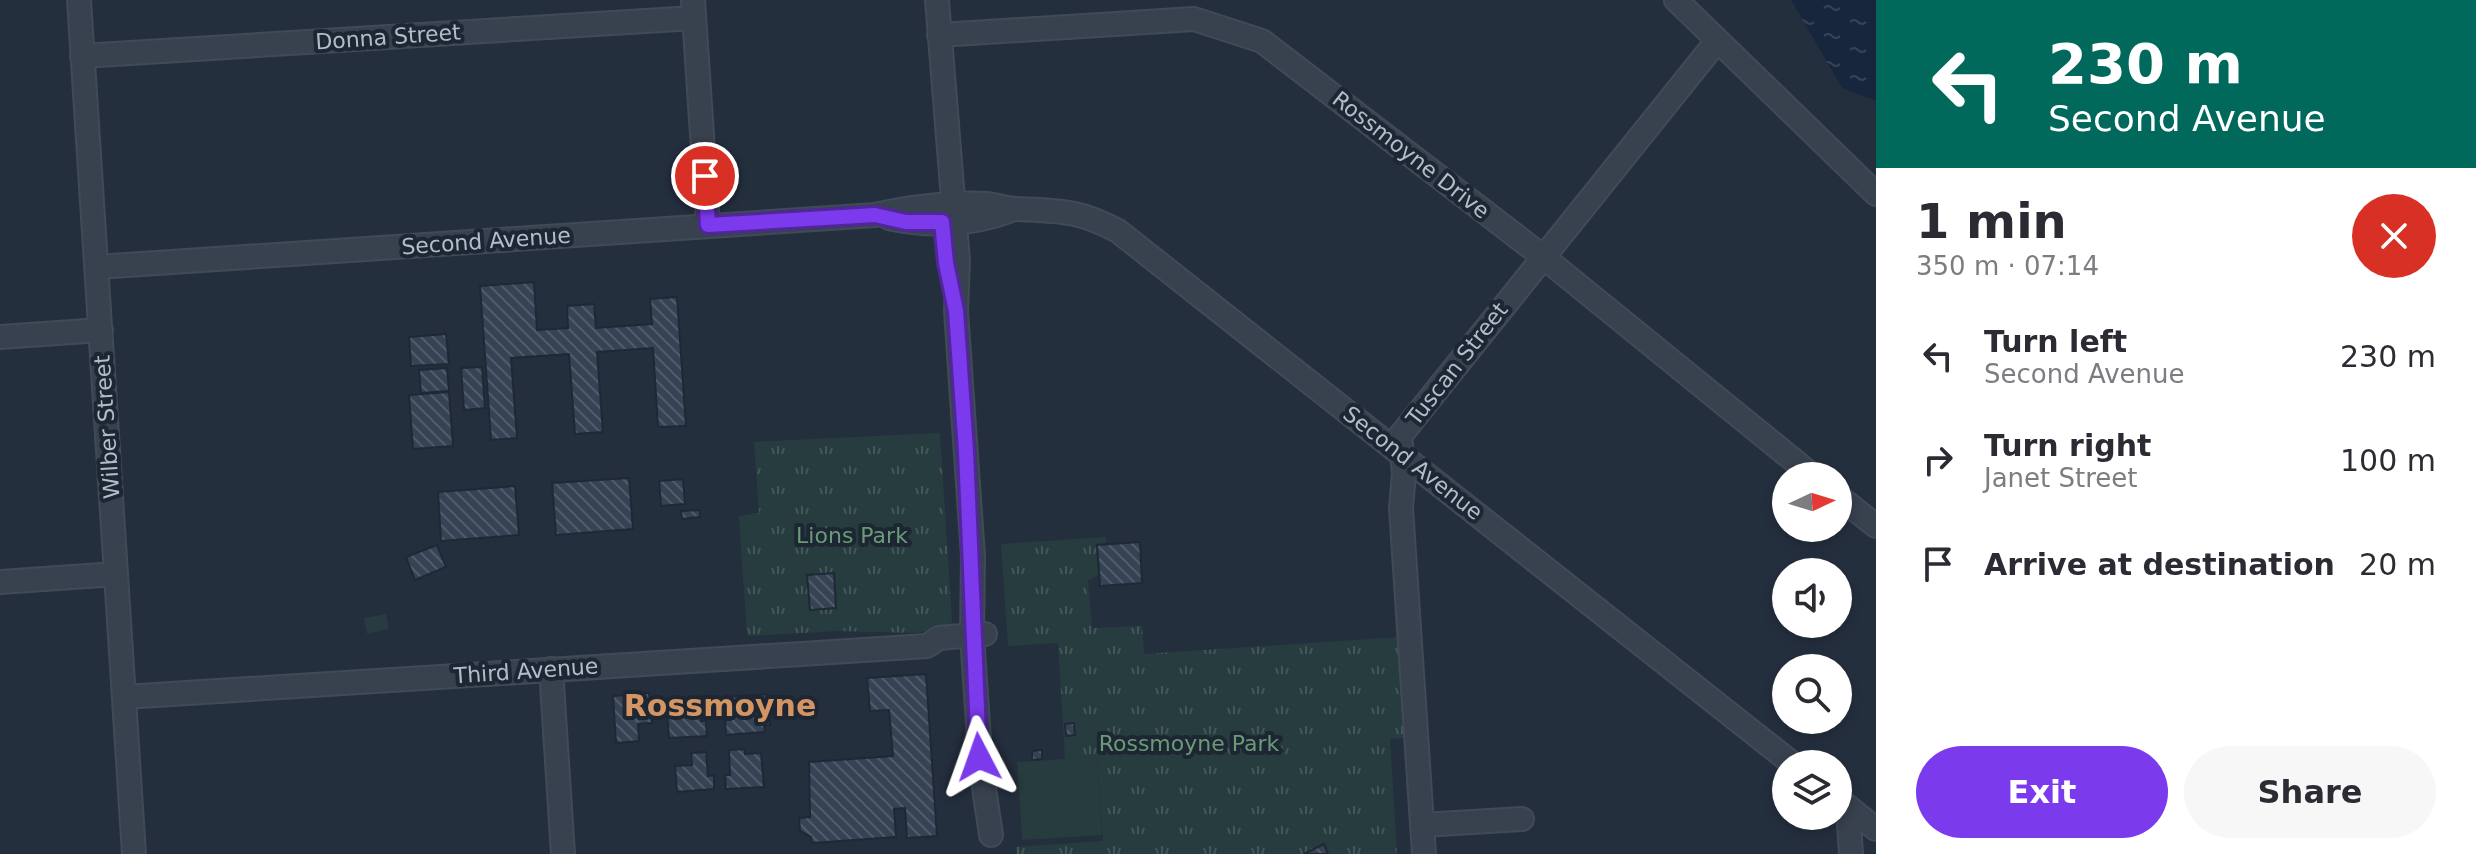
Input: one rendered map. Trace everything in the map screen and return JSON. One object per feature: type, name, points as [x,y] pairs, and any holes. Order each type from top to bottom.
[{"type":"street","name":"Wilber Street","points":[[79,0],[134,854]]},
{"type":"street","points":[[937,0],[943,105],[937,148],[949,213],[946,263],[956,311],[979,642],[994,768],[992,845]]},
{"type":"street","points":[[1676,0],[1876,194]]},
{"type":"street","name":"Donna Street","points":[[82,56],[694,9]]},
{"type":"street","points":[[694,9],[708,225]]},
{"type":"street","name":"Rossmoyne Drive","points":[[939,35],[1194,19],[1225,26],[1262,41],[1542,256],[1796,462]]},
{"type":"street","name":"Tuscan Street","points":[[1424,854],[1401,499],[1400,436],[1717,41]]},
{"type":"street","name":"Second Avenue","points":[[97,267],[875,215],[906,222],[949,213],[988,219],[1014,209],[1055,208],[1090,216],[1118,231],[1775,750]]},
{"type":"street","points":[[0,337],[101,330]]},
{"type":"street","points":[[1852,507],[1876,526]]},
{"type":"street","points":[[0,582],[116,574]]},
{"type":"street","name":"Third Avenue","points":[[124,697],[927,646],[937,651],[979,642]]},
{"type":"street","points":[[551,669],[563,854]]},
{"type":"street","points":[[1852,811],[1876,829]]},
{"type":"street","points":[[1422,825],[1522,819]]},
{"type":"street","points":[[1847,830],[1851,854]]},
{"type":"green space","name":"Lions Park","points":[[940,433],[952,623],[918,633],[836,631],[747,636],[739,516],[759,513],[754,442]]},
{"type":"green space","name":"Rossmoyne Park","points":[[1106,537],[1106,545],[1097,546],[1099,575],[1088,580],[1092,628],[1142,626],[1144,654],[1401,637],[1408,737],[1390,739],[1397,854],[1017,854],[1016,847],[1103,841],[1097,757],[1065,759],[1058,643],[1008,646],[1001,544]]},
{"type":"green space","points":[[386,614],[389,629],[367,634],[364,618]]},
{"type":"green space","points":[[1097,757],[1102,835],[1022,840],[1017,762]]},
{"type":"water","points":[[1791,0],[1876,0],[1876,101],[1842,88]]},
{"type":"building","points":[[534,282],[537,330],[568,328],[567,306],[594,304],[596,328],[652,324],[650,299],[677,297],[686,426],[658,427],[653,348],[597,352],[603,432],[575,434],[569,354],[511,358],[517,438],[491,440],[480,286]]},
{"type":"building","points":[[446,334],[449,364],[411,366],[409,337]]},
{"type":"building","points":[[482,367],[485,408],[464,410],[461,368]]},
{"type":"building","points":[[447,368],[449,391],[421,393],[419,370]]},
{"type":"building","points":[[449,392],[453,446],[413,449],[409,395]]},
{"type":"building","points":[[629,478],[633,529],[556,535],[552,483]]},
{"type":"building","points":[[683,479],[685,504],[661,506],[659,481]]},
{"type":"building","points":[[515,486],[519,535],[441,541],[438,492]]},
{"type":"building","points":[[700,510],[700,517],[682,519],[681,511]]},
{"type":"building","points":[[1140,542],[1142,583],[1100,586],[1097,545]]},
{"type":"building","points":[[437,545],[446,567],[415,580],[406,557]]},
{"type":"building","points":[[834,573],[836,608],[810,610],[807,575]]},
{"type":"building","points":[[926,674],[937,836],[907,838],[905,808],[894,809],[896,837],[812,843],[811,837],[800,831],[799,818],[810,817],[809,762],[893,756],[889,710],[870,711],[867,678]]},
{"type":"building","points":[[649,693],[652,723],[638,724],[639,741],[616,743],[613,696]]},
{"type":"building","points":[[767,694],[770,725],[764,726],[765,732],[726,735],[725,720],[731,720],[729,697]]},
{"type":"building","points":[[699,699],[701,721],[706,721],[707,736],[669,738],[666,701]]},
{"type":"building","points":[[1074,723],[1075,735],[1066,736],[1065,724]]},
{"type":"building","points":[[745,749],[745,754],[761,753],[764,787],[726,789],[725,775],[730,775],[729,750]]},
{"type":"building","points":[[1042,750],[1042,759],[1032,760],[1032,751]]},
{"type":"building","points":[[706,752],[708,776],[714,775],[714,789],[677,792],[675,766],[692,765],[691,753]]},
{"type":"building","points":[[1324,844],[1328,854],[1304,854]]},
{"type":"district","name":"Rossmoyne","points":[[720,705]]},
{"type":"route","points":[[705,176],[708,225],[875,215],[906,222],[942,222],[946,263],[956,311],[966,451],[973,556],[970,604],[979,757]]}]
